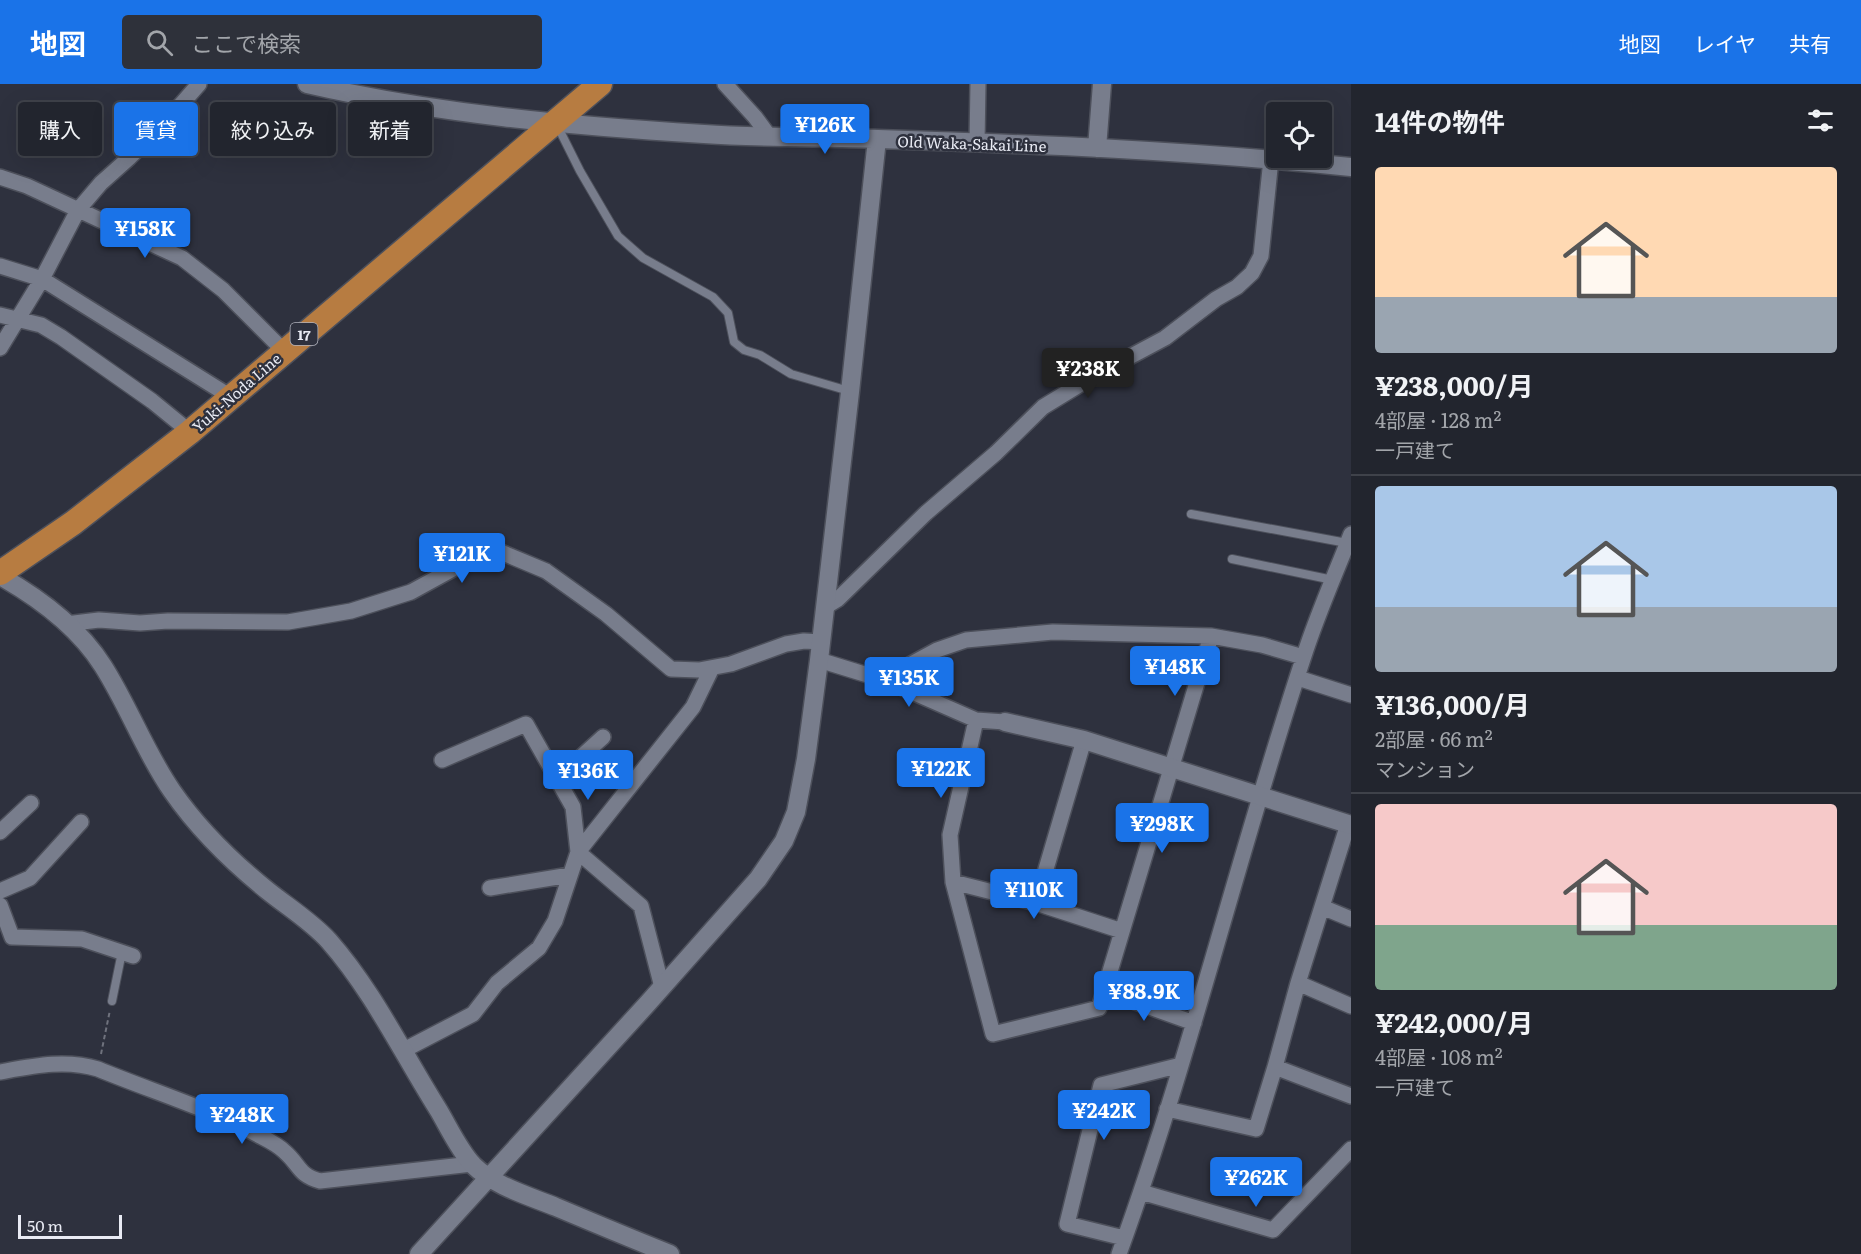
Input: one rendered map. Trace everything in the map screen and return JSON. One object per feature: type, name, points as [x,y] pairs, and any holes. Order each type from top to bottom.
[{"type":"main road","name":"Yuki-Noda Line","points":[[0,574],[73,523],[190,432],[284,351],[558,128],[600,84]]},
{"type":"street","points":[[0,348],[42,279],[78,210],[101,183],[171,116],[199,84]]},
{"type":"street","name":"Old Waka-Sakai Line","points":[[307,84],[462,113],[558,128],[977,142],[1266,159]]},
{"type":"street","points":[[725,84],[769,136]]},
{"type":"street","points":[[977,142],[978,84]]},
{"type":"street","points":[[1097,148],[1102,84]]},
{"type":"street","points":[[419,1254],[758,879],[784,841],[798,801],[806,759],[850,392],[877,139]]},
{"type":"street","name":"Old Waka-Sakai Line","points":[[1332,165],[1351,167]]},
{"type":"street","points":[[825,607],[838,598],[926,513],[996,453],[1043,407],[1092,377],[1165,338],[1216,299],[1237,287],[1252,273],[1260,256],[1270,168]]},
{"type":"street","points":[[0,177],[27,186],[182,258],[223,290],[284,351]]},
{"type":"street","points":[[0,266],[42,279],[231,397]]},
{"type":"street","points":[[0,315],[41,325],[61,337],[152,401],[190,432]]},
{"type":"street","points":[[1119,1254],[1181,1065],[1304,657],[1349,539]]},
{"type":"street","points":[[66,624],[99,620],[140,623],[168,621],[288,622],[351,611],[411,592],[482,553],[496,550],[546,572],[606,614],[671,669],[712,668],[731,664],[786,644],[804,641],[820,651],[976,720],[1005,722],[1084,740],[1349,825],[1298,983],[1256,1129],[1167,1109]]},
{"type":"street","points":[[0,574],[23,589],[66,624],[102,665],[153,761],[197,824],[248,875],[327,938],[347,962],[404,1050],[472,1164],[489,1178],[670,1254]]},
{"type":"street","points":[[887,681],[891,675],[937,650],[966,640],[1053,632],[1211,636],[1262,645],[1304,657]]},
{"type":"street","points":[[976,720],[950,835],[953,882],[993,1034],[1099,1008],[1211,636]]},
{"type":"street","points":[[404,1050],[473,1014],[497,983],[539,948],[555,921],[578,852],[693,707],[712,668]]},
{"type":"street","points":[[1298,678],[1351,695]]},
{"type":"street","points":[[442,760],[526,724],[573,807],[578,852],[641,906],[662,987]]},
{"type":"street","points":[[557,779],[603,737]]},
{"type":"street","points":[[1036,903],[1084,740]]},
{"type":"street","points":[[0,832],[31,803]]},
{"type":"street","points":[[0,891],[30,878],[81,822]]},
{"type":"street","points":[[490,888],[570,875]]},
{"type":"street","points":[[953,882],[1036,903],[1122,931]]},
{"type":"street","points":[[0,905],[6,938],[82,939],[128,954]]},
{"type":"street","points":[[1322,907],[1351,919]]},
{"type":"street","points":[[1298,983],[1351,1005]]},
{"type":"street","points":[[1105,991],[1194,1023]]},
{"type":"street","points":[[0,1072],[46,1064],[81,1064],[98,1069],[236,1124],[286,1153],[301,1172],[320,1181],[472,1164]]},
{"type":"street","points":[[1124,1238],[1067,1224],[1101,1085],[1181,1065]]},
{"type":"street","points":[[1275,1067],[1351,1096]]},
{"type":"street","points":[[1141,1192],[1273,1230],[1351,1149]]},
{"type":"lane","points":[[558,128],[618,236],[644,258],[713,297],[728,313],[734,342],[744,350],[760,355],[791,374],[850,392]]},
{"type":"lane","points":[[1191,514],[1349,539]]},
{"type":"lane","points":[[1232,559],[1333,580]]},
{"type":"lane","points":[[112,1001],[128,954]]},
{"type":"path","points":[[98,1069],[112,1001]]}]
